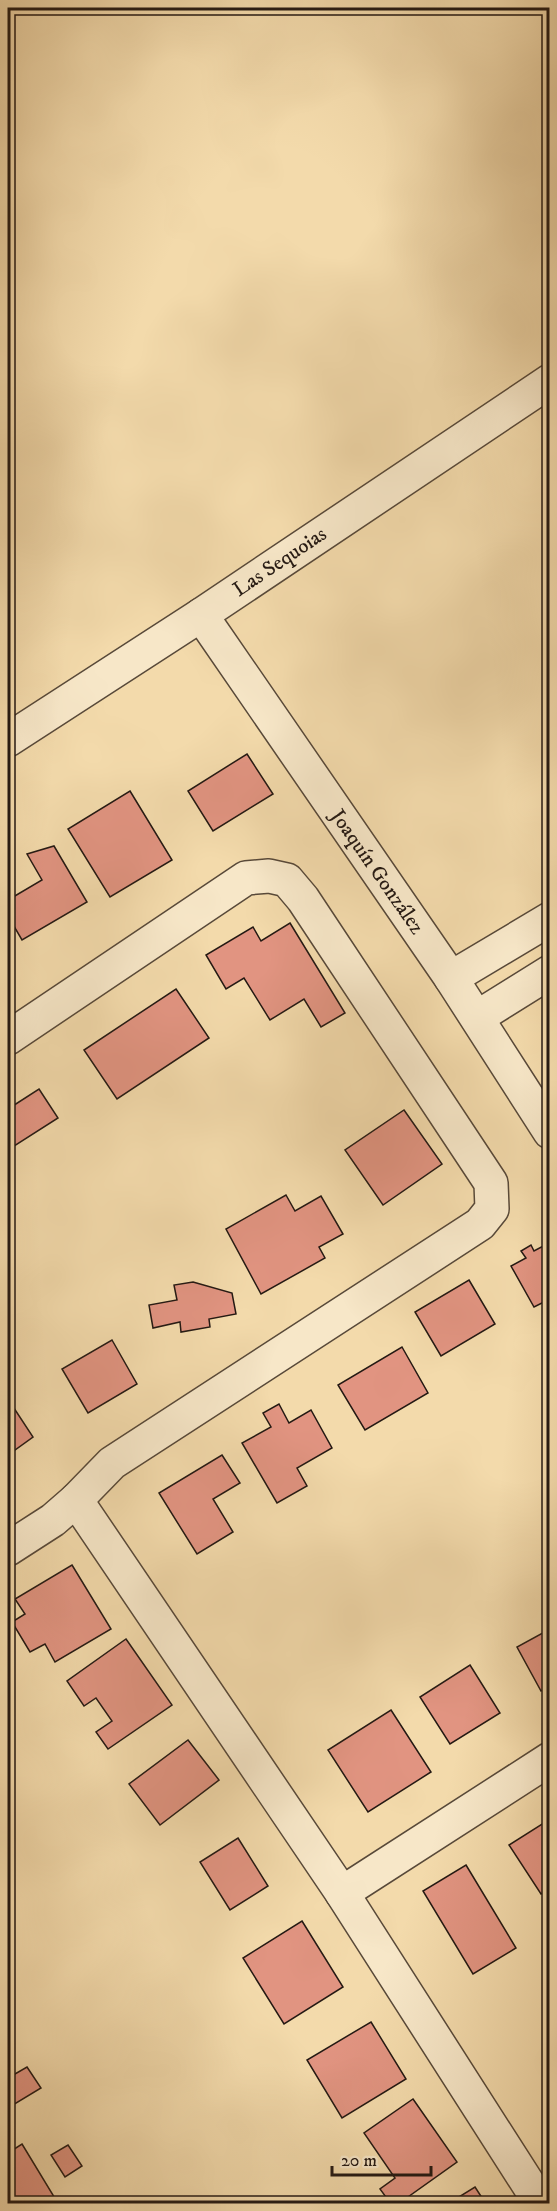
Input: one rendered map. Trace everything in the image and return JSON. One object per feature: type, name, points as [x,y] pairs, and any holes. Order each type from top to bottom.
[{"type":"street","name":"Las Sequoias","points":[[8,740],[201,615],[549,381]]},
{"type":"street","name":"Joaquín González","points":[[201,615],[451,978],[549,1132]]},
{"type":"street","points":[[8,1038],[246,878],[269,876],[287,880],[303,899],[491,1184],[492,1209],[480,1224],[112,1463],[53,1520],[8,1549]]},
{"type":"street","points":[[451,978],[549,919]]},
{"type":"street","points":[[489,1010],[549,972]]},
{"type":"street","points":[[76,1500],[342,1893],[541,2204]]},
{"type":"street","points":[[342,1893],[549,1759]]},
{"type":"building","points":[[247,754],[273,794],[213,831],[188,791]]},
{"type":"building","points":[[130,791],[172,860],[110,897],[68,829]]},
{"type":"building","points":[[54,846],[87,902],[22,940],[8,916],[8,900],[42,880],[27,854]]},
{"type":"building","points":[[290,923],[345,1013],[321,1027],[304,999],[270,1020],[244,978],[226,989],[206,955],[253,927],[261,941]]},
{"type":"building","points":[[176,989],[209,1038],[117,1099],[84,1050]]},
{"type":"building","points":[[39,1089],[58,1118],[8,1150],[8,1109]]},
{"type":"building","points":[[404,1110],[442,1164],[383,1205],[345,1150]]},
{"type":"building","points":[[286,1195],[295,1211],[321,1196],[343,1234],[319,1247],[325,1258],[261,1294],[226,1229]]},
{"type":"building","points":[[549,1243],[550,1299],[534,1307],[511,1266],[526,1258],[521,1251],[531,1245],[534,1251]]},
{"type":"building","points":[[469,1280],[495,1324],[441,1356],[415,1312]]},
{"type":"building","points":[[193,1282],[232,1293],[236,1314],[209,1319],[210,1327],[181,1332],[180,1322],[153,1328],[149,1305],[177,1300],[174,1285]]},
{"type":"building","points":[[112,1340],[137,1384],[88,1413],[62,1369]]},
{"type":"building","points":[[402,1347],[428,1393],[365,1430],[338,1385]]},
{"type":"building","points":[[8,1399],[33,1437],[8,1455]]},
{"type":"building","points":[[279,1404],[289,1423],[311,1410],[332,1448],[297,1468],[307,1486],[277,1503],[242,1443],[271,1427],[263,1413]]},
{"type":"building","points":[[222,1455],[240,1483],[213,1499],[233,1532],[197,1554],[159,1493]]},
{"type":"building","points":[[72,1565],[111,1629],[55,1662],[45,1644],[30,1652],[12,1622],[25,1614],[15,1599]]},
{"type":"building","points":[[550,1629],[550,1686],[541,1691],[517,1647]]},
{"type":"building","points":[[126,1639],[172,1705],[108,1749],[96,1732],[112,1721],[96,1698],[84,1706],[67,1681]]},
{"type":"building","points":[[470,1665],[500,1713],[450,1744],[420,1697]]},
{"type":"building","points":[[391,1710],[431,1772],[368,1812],[328,1750]]},
{"type":"building","points":[[188,1740],[219,1780],[160,1825],[129,1784]]},
{"type":"building","points":[[550,1819],[550,1889],[541,1894],[509,1845]]},
{"type":"building","points":[[238,1838],[268,1886],[230,1910],[200,1862]]},
{"type":"building","points":[[466,1865],[516,1948],[473,1974],[423,1891]]},
{"type":"building","points":[[302,1921],[343,1987],[284,2024],[243,1958]]},
{"type":"building","points":[[371,2022],[406,2079],[342,2118],[307,2060]]},
{"type":"building","points":[[27,2067],[41,2088],[8,2108],[8,2078]]},
{"type":"building","points":[[413,2099],[457,2162],[398,2204],[391,2204],[380,2189],[395,2178],[364,2133]]},
{"type":"building","points":[[22,2144],[56,2200],[50,2204],[8,2204],[8,2153]]},
{"type":"building","points":[[68,2145],[82,2166],[65,2177],[51,2155]]},
{"type":"building","points":[[475,2187],[486,2204],[449,2203]]}]
